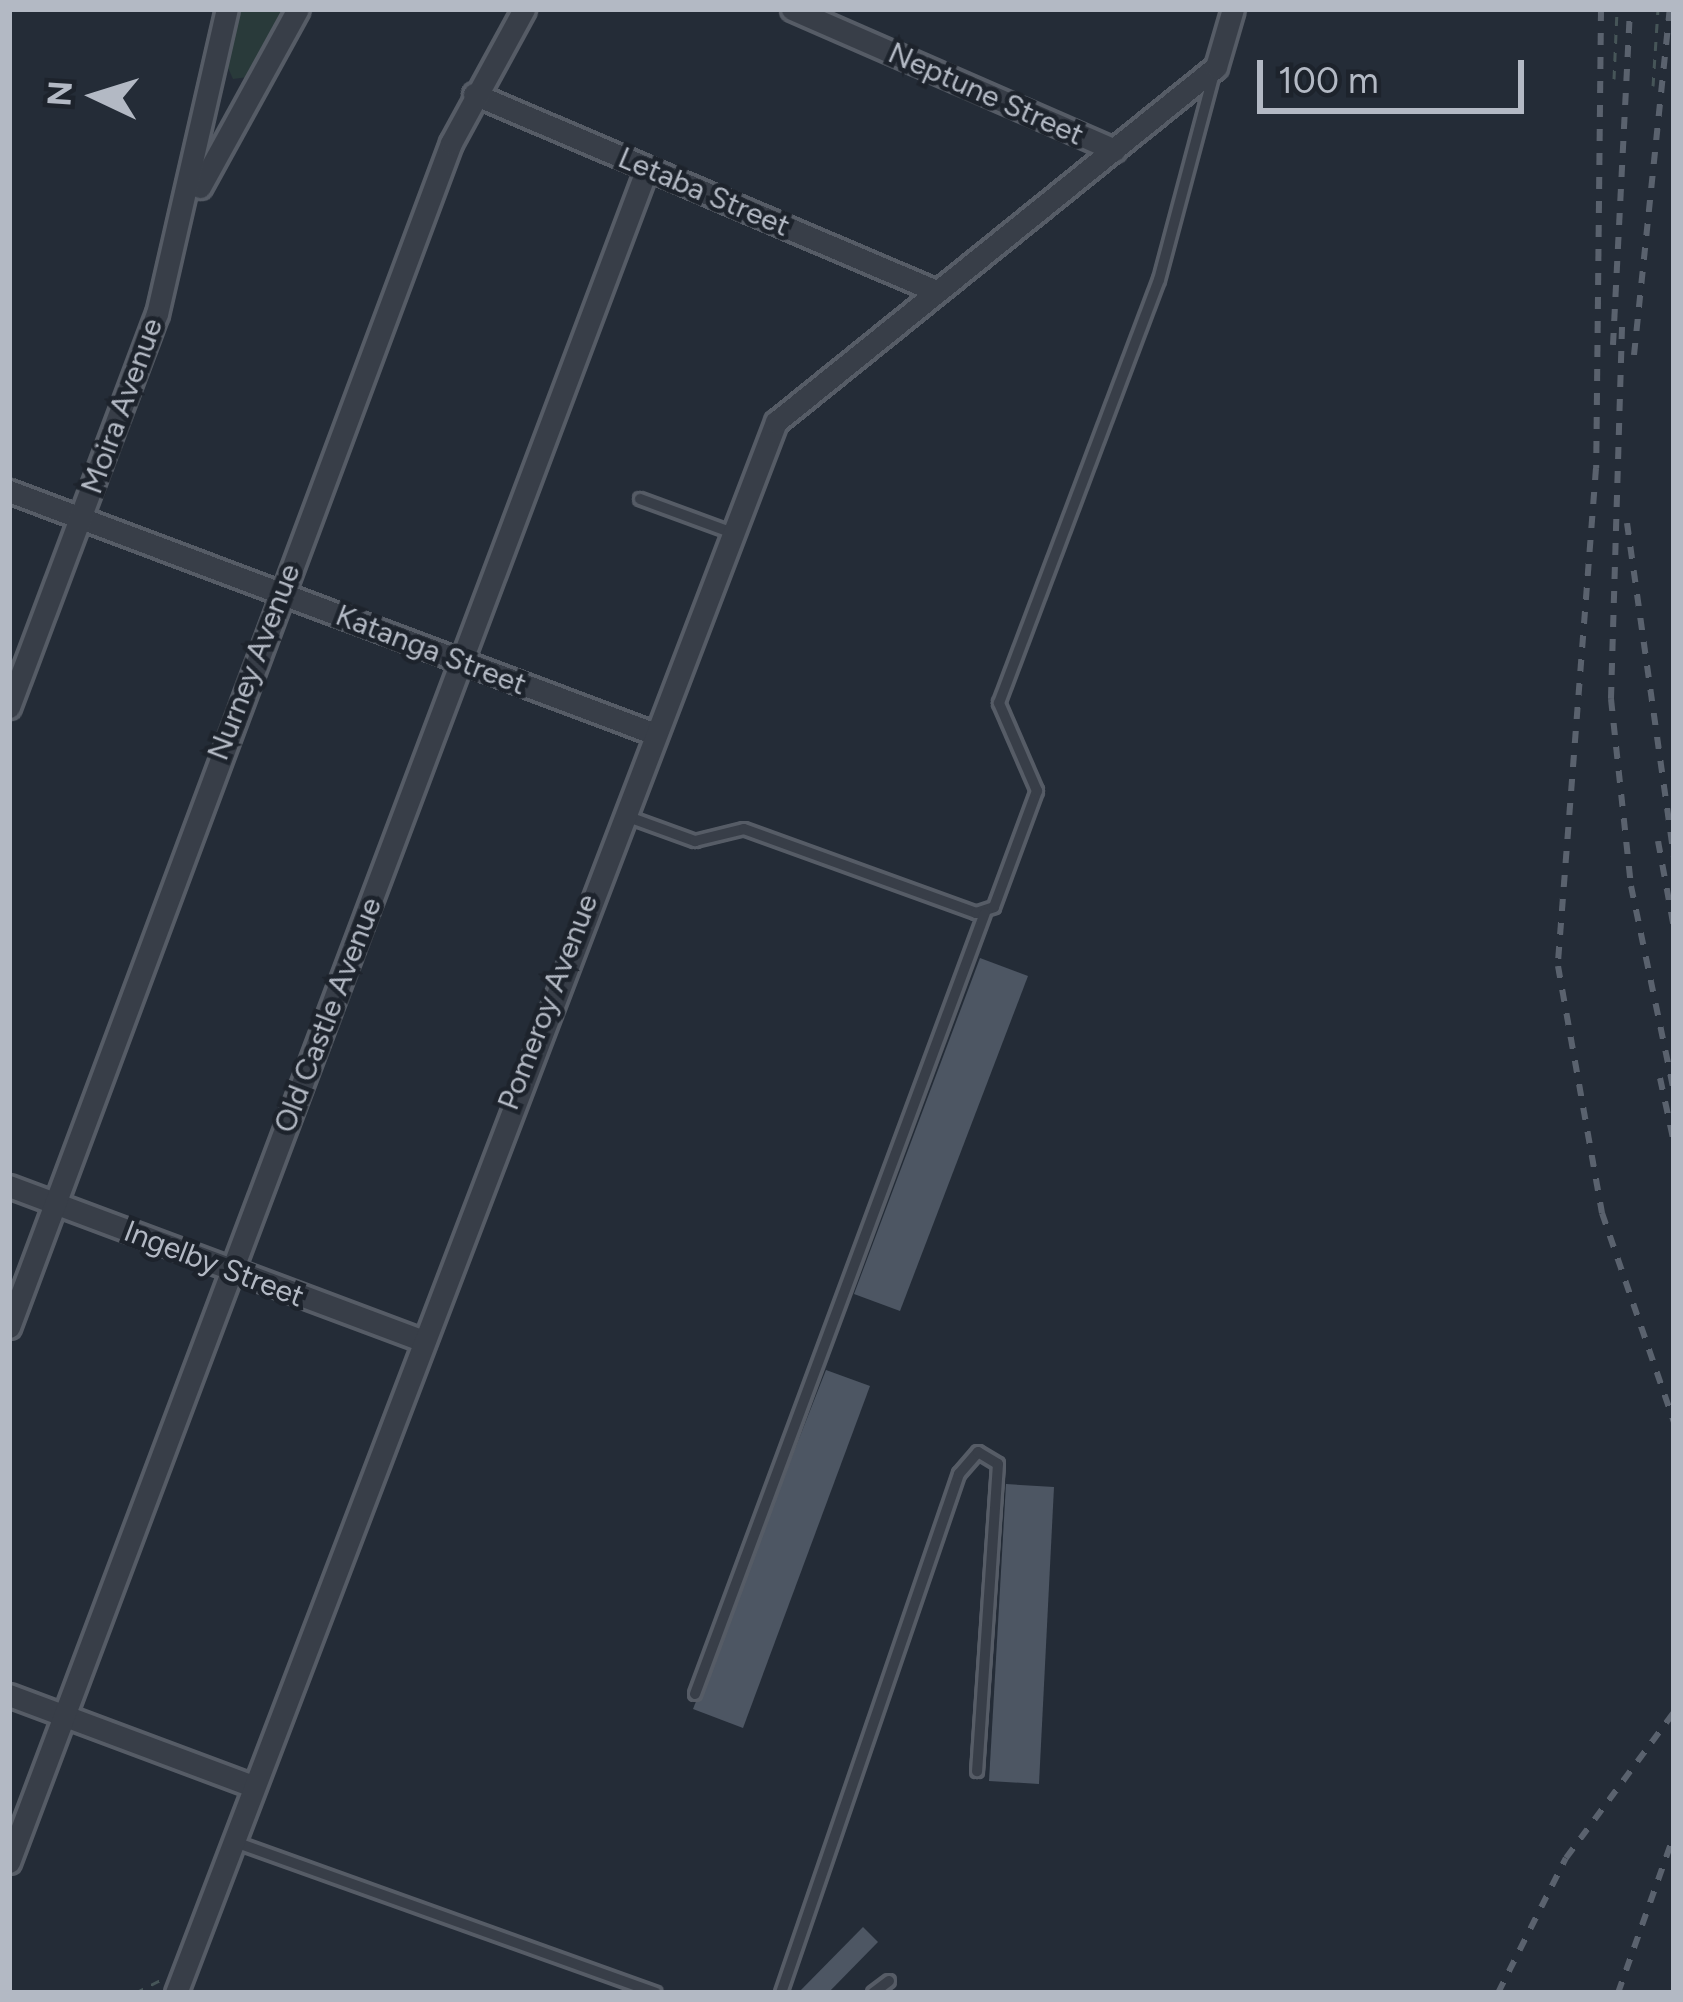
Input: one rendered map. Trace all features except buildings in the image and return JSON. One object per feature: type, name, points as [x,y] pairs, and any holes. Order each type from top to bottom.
[{"type":"street","name":"Moira Avenue","points":[[9,707],[81,518],[190,204],[227,9]]},
{"type":"street","points":[[190,204],[298,9]]},
{"type":"street","name":"Nurney Avenue","points":[[9,1327],[280,592],[474,94],[524,9]]},
{"type":"street","name":"Neptune Street","points":[[792,9],[1114,150]]},
{"type":"street","points":[[1216,67],[1233,9]]},
{"type":"street","name":"Pomeroy Avenue","points":[[176,1993],[250,1785],[650,732],[730,532],[789,404],[1216,67]]},
{"type":"street","name":"Letaba Street","points":[[474,94],[933,290]]},
{"type":"street","points":[[210,98],[250,95]]},
{"type":"street","name":"Old Castle Avenue","points":[[9,1862],[647,168]]},
{"type":"street","name":"Katanga Street","points":[[9,490],[650,732]]},
{"type":"street","name":"Ingelby Street","points":[[9,1186],[420,1340]]},
{"type":"street","points":[[9,1695],[250,1785]]},
{"type":"lane","points":[[695,1694],[985,913],[1036,791],[999,703],[1159,280],[1216,67]]},
{"type":"lane","points":[[640,499],[730,532]]},
{"type":"lane","points":[[620,813],[694,841],[744,829],[985,913]]},
{"type":"lane","points":[[781,1993],[959,1474],[978,1452],[998,1465],[976,1771]]},
{"type":"lane","points":[[232,1841],[656,1993]]},
{"type":"lane","points":[[873,1993],[889,1981]]},
{"type":"path","points":[[1614,79],[1617,9]]},
{"type":"path","points":[[1653,86],[1658,9]]},
{"type":"shaded area","points":[[235,9],[284,9],[248,77],[233,79],[224,59]]},
{"type":"railway","points":[[1601,9],[1596,468],[1558,966],[1602,1213],[1674,1422]]},
{"type":"railway","points":[[1613,345],[1630,9]]},
{"type":"railway","points":[[1634,355],[1670,9]]},
{"type":"railway","points":[[1622,327],[1611,699],[1631,886],[1674,1092]]},
{"type":"railway","points":[[1627,523],[1674,859]]},
{"type":"railway","points":[[1658,841],[1674,928]]},
{"type":"railway","points":[[1660,1078],[1674,1143]]},
{"type":"railway","points":[[1498,1993],[1566,1858],[1674,1712]]},
{"type":"railway","points":[[1618,1993],[1674,1835]]}]
